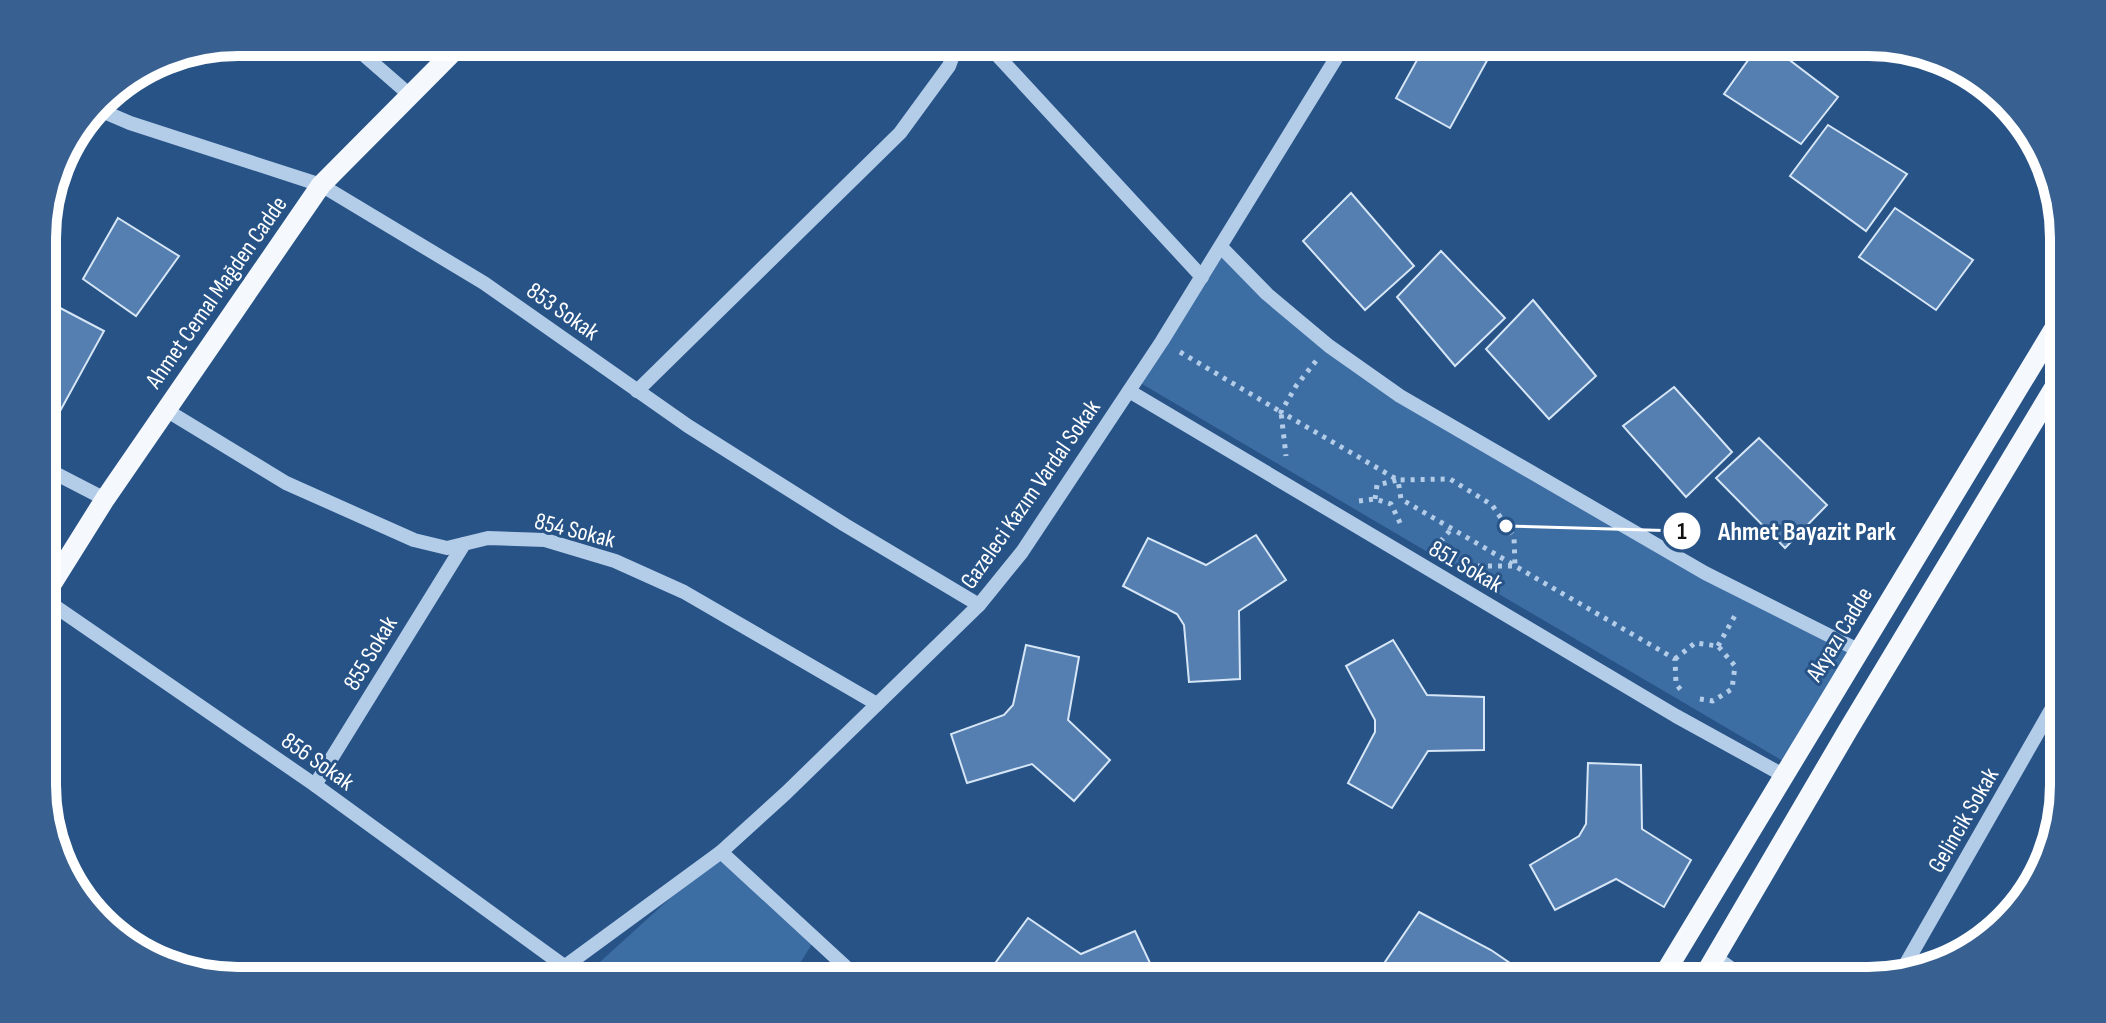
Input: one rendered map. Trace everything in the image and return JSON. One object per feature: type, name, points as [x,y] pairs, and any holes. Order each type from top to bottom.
[{"type":"main road","name":"Ahmet Cemal Mağden Cadde","points":[[56,577],[105,499],[321,185],[450,56]]},
{"type":"main road","name":"Akyazı Cadde","points":[[1668,967],[2050,336]]},
{"type":"main road","points":[[2025,377],[2050,381]]},
{"type":"main road","points":[[1709,967],[2050,395]]},
{"type":"street","points":[[365,56],[411,96]]},
{"type":"street","points":[[637,391],[900,133],[949,66],[953,56]]},
{"type":"street","points":[[998,56],[1202,277]]},
{"type":"street","name":"Gazeleci Kazım Vardal Sokak","points":[[564,966],[721,852],[979,605],[1022,552],[1162,341],[1337,56]]},
{"type":"street","name":"853 Sokak","points":[[106,113],[321,185],[484,283],[637,391],[845,525],[979,605]]},
{"type":"street","points":[[1221,247],[1267,294],[1329,346],[1400,396],[1746,595],[1860,651]]},
{"type":"street","name":"851 Sokak","points":[[1129,391],[1676,716],[1783,775]]},
{"type":"street","name":"854 Sokak","points":[[166,410],[300,489],[414,540],[447,548],[488,538],[545,540],[615,561],[684,592],[877,704]]},
{"type":"street","points":[[56,474],[105,499]]},
{"type":"street","name":"855 Sokak","points":[[315,785],[464,544]]},
{"type":"street","name":"856 Sokak","points":[[56,607],[315,785],[564,966]]},
{"type":"street","name":"Gelincik Sokak","points":[[1907,962],[2050,712]]},
{"type":"street","points":[[721,852],[846,967]]},
{"type":"street","points":[[1715,957],[1729,967]]},
{"type":"path","points":[[1162,341],[1398,480]]},
{"type":"path","points":[[1292,465],[1284,453],[1281,412],[1296,386],[1329,346]]},
{"type":"path","points":[[1375,499],[1377,485],[1398,480],[1450,479],[1492,505],[1514,537],[1515,566]]},
{"type":"path","points":[[1398,480],[1401,499]]},
{"type":"path","points":[[1352,502],[1375,499],[1391,504],[1401,499]]},
{"type":"path","points":[[1401,499],[1675,659]]},
{"type":"path","points":[[1391,504],[1421,565]]},
{"type":"path","points":[[1468,566],[1515,566]]},
{"type":"path","points":[[1718,646],[1746,595]]},
{"type":"path","points":[[1695,643],[1718,646],[1735,666],[1732,689],[1713,701],[1688,697],[1676,684],[1675,659],[1695,643]]},
{"type":"shaded area","points":[[1221,247],[1267,294],[1400,396],[1857,656],[1793,767],[1137,381]]},
{"type":"shaded area","points":[[721,852],[815,939],[798,967],[594,967]]},
{"type":"building","points":[[1419,56],[1490,56],[1450,128],[1396,98]]},
{"type":"building","points":[[1751,56],[1784,56],[1838,97],[1801,144],[1724,94]]},
{"type":"building","points":[[1828,125],[1907,174],[1866,231],[1790,176]]},
{"type":"building","points":[[1351,193],[1414,266],[1365,310],[1303,241]]},
{"type":"building","points":[[1895,208],[1973,260],[1936,310],[1859,257]]},
{"type":"building","points":[[118,218],[179,256],[136,316],[83,279]]},
{"type":"building","points":[[1441,251],[1505,318],[1455,366],[1397,297]]},
{"type":"building","points":[[1533,300],[1596,376],[1549,419],[1486,349]]},
{"type":"building","points":[[56,306],[104,331],[59,413],[56,412]]},
{"type":"building","points":[[1674,387],[1732,452],[1686,497],[1623,426]]},
{"type":"building","points":[[1759,438],[1827,505],[1785,548],[1716,478]]},
{"type":"building","points":[[1256,535],[1286,580],[1239,611],[1240,679],[1189,682],[1184,625],[1177,614],[1123,586],[1148,538],[1206,565]]},
{"type":"building","points":[[1393,640],[1427,695],[1484,697],[1484,750],[1428,751],[1392,808],[1348,783],[1375,732],[1375,720],[1346,666]]},
{"type":"building","points":[[1026,645],[1079,657],[1068,720],[1110,760],[1074,801],[1032,764],[967,783],[951,734],[1004,715],[1013,705]]},
{"type":"building","points":[[1588,763],[1641,765],[1642,829],[1691,860],[1664,907],[1616,879],[1555,910],[1530,865],[1579,836],[1586,824]]},
{"type":"building","points":[[1419,912],[1491,950],[1516,967],[1382,967]]},
{"type":"building","points":[[1028,918],[1081,954],[1135,931],[1152,967],[1003,967],[996,962]]},
{"type":"place","name":"Ahmet Bayazit Park","points":[[1506,526]]}]
